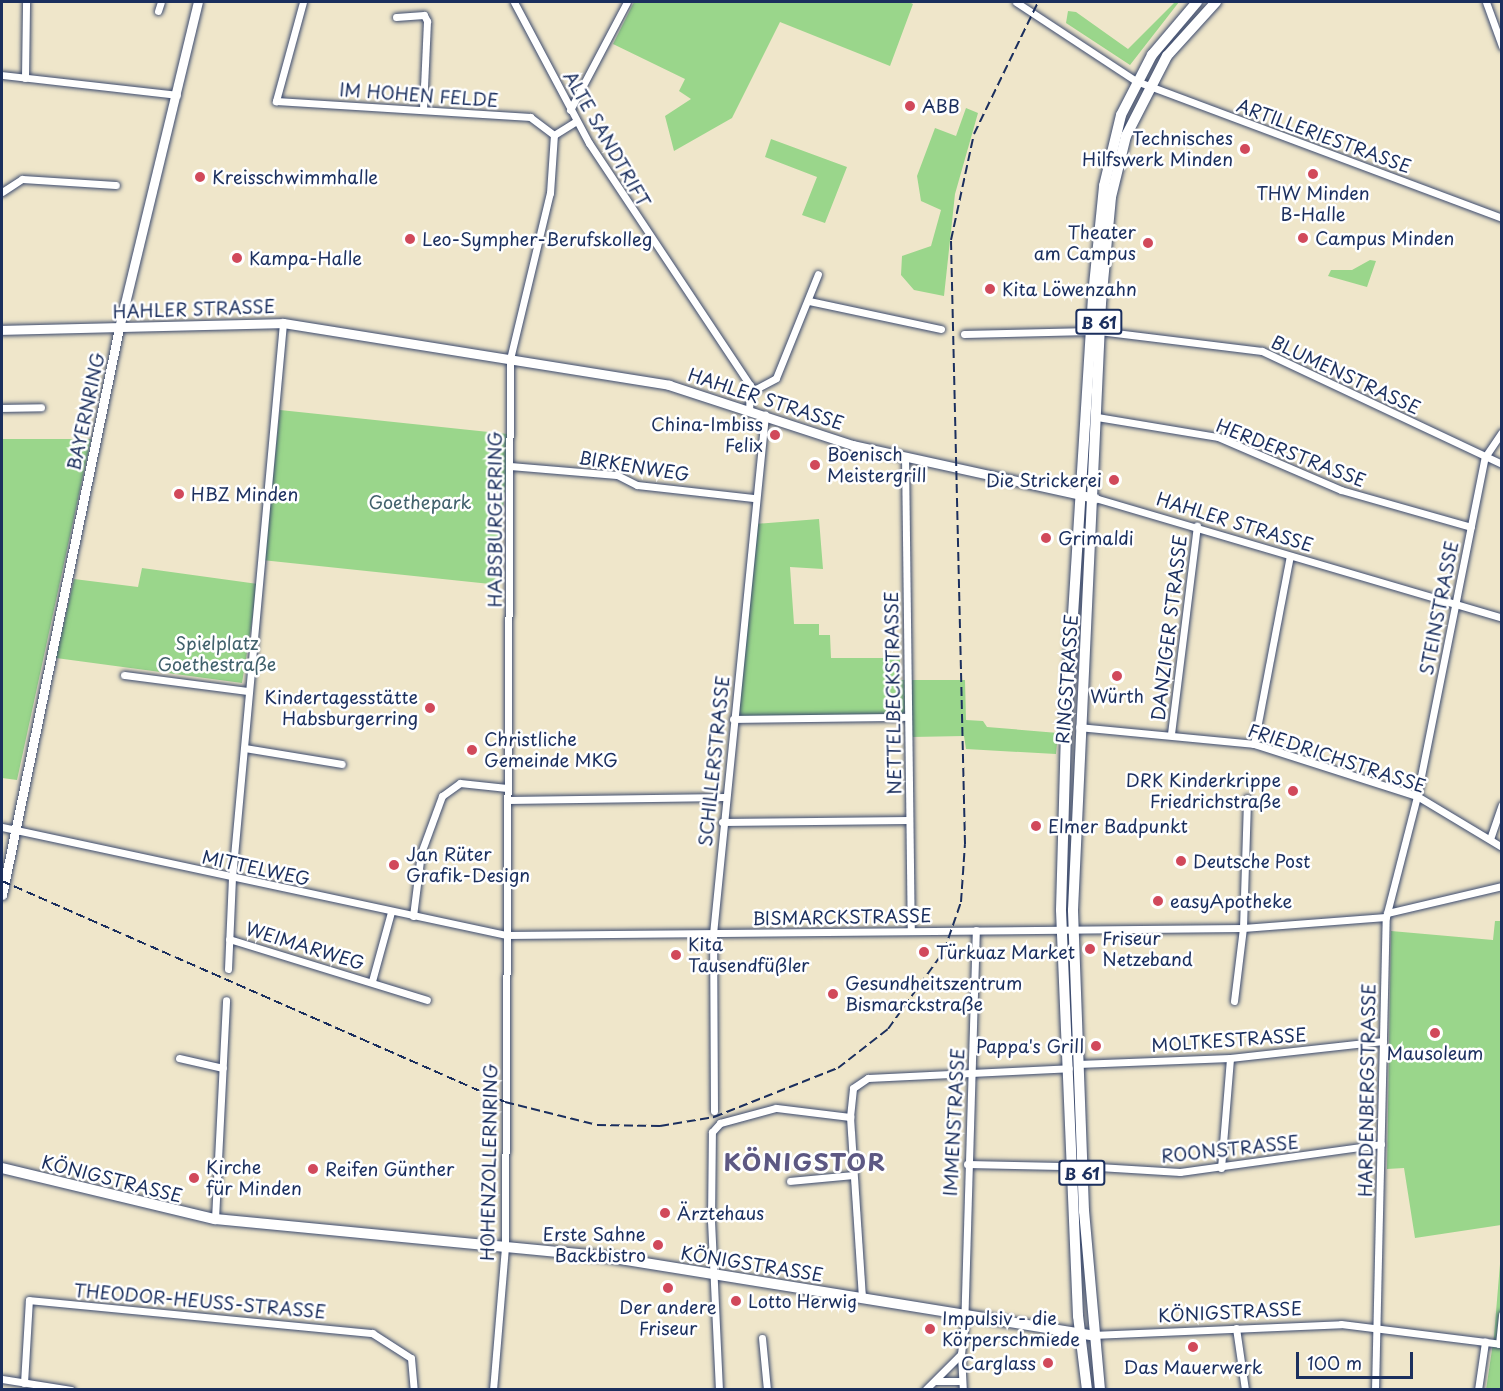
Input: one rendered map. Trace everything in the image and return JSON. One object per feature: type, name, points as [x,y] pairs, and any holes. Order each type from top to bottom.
[{"type":"main road","name":"RINGSTRASSE","points":[[1100,1389],[1092,1335],[1082,1166],[1061,928],[1066,726],[1082,495],[1106,176],[1116,130],[1136,81],[1197,2]]},
{"type":"main road","name":"RINGSTRASSE","points":[[1087,1389],[1079,1334],[1073,1066],[1079,727],[1095,498],[1097,417],[1094,331],[1115,176],[1150,87],[1174,46],[1216,2]]},
{"type":"main road","name":"KÖNIGSTRASSE","points":[[2,1168],[214,1219],[505,1246],[711,1274],[1092,1335]]},
{"type":"street","points":[[25,78],[26,2]]},
{"type":"street","points":[[158,11],[161,2]]},
{"type":"street","name":"BAYERNRING","points":[[2,895],[13,829],[119,328],[198,2]]},
{"type":"street","name":"IM HOHEN FELDE","points":[[303,2],[276,101],[530,117],[554,135]]},
{"type":"street","name":"ALTE SANDTRIFT","points":[[514,2],[576,121],[752,391]]},
{"type":"street","points":[[570,110],[627,2]]},
{"type":"street","name":"ARTILLERIESTRASSE","points":[[1016,2],[1136,81],[1502,218]]},
{"type":"street","points":[[1486,2],[1502,46]]},
{"type":"street","points":[[396,16],[424,15],[427,21],[423,110]]},
{"type":"street","points":[[2,75],[177,95]]},
{"type":"street","points":[[554,135],[576,121]]},
{"type":"street","name":"HABSBURGERRING","points":[[506,935],[510,359],[550,192],[554,135]]},
{"type":"street","points":[[2,192],[22,179],[116,185]]},
{"type":"street","points":[[749,409],[752,391],[776,378],[818,274]]},
{"type":"street","points":[[809,301],[941,329]]},
{"type":"street","points":[[228,969],[232,878],[283,323]]},
{"type":"street","name":"HAHLER STRASSE","points":[[2,330],[283,323],[669,386],[749,409],[837,441],[1095,498],[1197,526],[1290,556],[1502,618]]},
{"type":"street","name":"BLUMENSTRASSE","points":[[964,334],[1094,331],[1262,351],[1502,464]]},
{"type":"street","points":[[2,408],[41,408]]},
{"type":"street","name":"SCHILLERSTRASSE","points":[[714,1111],[713,933],[753,498],[765,415]]},
{"type":"street","name":"HERDERSTRASSE","points":[[1097,417],[1218,437],[1341,490],[1471,527]]},
{"type":"street","name":"STEINSTRASSE","points":[[1417,796],[1485,456],[1502,432]]},
{"type":"street","name":"NETTELBECKSTRASSE","points":[[905,456],[910,931]]},
{"type":"street","name":"BIRKENWEG","points":[[510,466],[617,476],[637,485],[753,498]]},
{"type":"street","name":"DANZIGER STRASSE","points":[[1171,734],[1197,526]]},
{"type":"street","points":[[1254,744],[1290,556]]},
{"type":"street","points":[[124,675],[248,691]]},
{"type":"street","points":[[733,719],[908,717]]},
{"type":"street","name":"FRIEDRICHSTRASSE","points":[[1079,727],[1171,734],[1254,744],[1417,796],[1502,848]]},
{"type":"street","points":[[245,748],[342,764]]},
{"type":"street","points":[[413,916],[421,853],[442,796],[460,783],[507,788]]},
{"type":"street","name":"HARDENBERGSTRASSE","points":[[1375,1389],[1386,915],[1417,796]]},
{"type":"street","points":[[507,800],[724,797]]},
{"type":"street","points":[[1234,1001],[1243,928],[1247,798]]},
{"type":"street","points":[[1490,839],[1502,805]]},
{"type":"street","points":[[722,822],[909,820]]},
{"type":"street","name":"MITTELWEG","points":[[2,827],[506,935]]},
{"type":"street","name":"BISMARCKSTRASSE","points":[[506,935],[1243,928],[1386,915],[1502,886]]},
{"type":"street","name":"WEIMARWEG","points":[[372,981],[391,912]]},
{"type":"street","name":"IMMENSTRASSE","points":[[963,1385],[960,1354],[976,930]]},
{"type":"street","name":"HOHENZOLLERNRING","points":[[493,1389],[505,1246],[506,935]]},
{"type":"street","name":"WEIMARWEG","points":[[229,939],[344,977],[372,981],[427,1000]]},
{"type":"street","points":[[214,1219],[226,1000]]},
{"type":"street","name":"MOLTKESTRASSE","points":[[850,1117],[853,1088],[868,1078],[1230,1058],[1383,1041]]},
{"type":"street","points":[[179,1058],[223,1068]]},
{"type":"street","points":[[1221,1168],[1230,1058]]},
{"type":"street","points":[[719,1389],[711,1274],[715,1127],[776,1108],[850,1117],[862,1298]]},
{"type":"street","name":"ROONSTRASSE","points":[[1082,1166],[1144,1173],[1221,1168],[1381,1144]]},
{"type":"street","points":[[967,1164],[1061,1166]]},
{"type":"street","points":[[790,1181],[853,1175]]},
{"type":"street","name":"THEODOR-HEUSS-STRASSE","points":[[24,1383],[29,1300],[372,1333],[403,1348],[411,1358],[414,1389]]},
{"type":"street","points":[[1500,1344],[1502,1314]]},
{"type":"street","points":[[1236,1328],[1245,1389]]},
{"type":"street","name":"KÖNIGSTRASSE","points":[[1092,1335],[1236,1328],[1375,1328],[1500,1344]]},
{"type":"street","points":[[762,1338],[766,1389]]},
{"type":"street","points":[[1478,1389],[1485,1342]]},
{"type":"street","points":[[925,1389],[960,1354]]},
{"type":"street","points":[[2,1379],[36,1387],[70,1389]]},
{"type":"street","points":[[935,1381],[963,1385]]},
{"type":"green space","points":[[634,2],[909,2],[913,4],[890,66],[780,22],[732,118],[674,151],[665,116],[691,99],[679,91],[685,79],[613,44]]},
{"type":"green space","points":[[1175,2],[1179,2],[1130,65],[1066,23],[1068,11],[1076,12],[1128,49]]},
{"type":"green space","points":[[966,108],[978,113],[955,194],[944,296],[914,290],[901,275],[902,256],[931,246],[941,210],[921,201],[917,176],[935,128],[956,136]]},
{"type":"green space","points":[[771,139],[847,167],[825,223],[802,215],[817,177],[765,157]]},
{"type":"green space","points":[[1370,260],[1376,261],[1367,287],[1328,276],[1331,270],[1352,270]]},
{"type":"green space","name":"Goethepark","points":[[280,410],[511,434],[495,584],[264,560]]},
{"type":"green space","points":[[2,439],[91,439],[17,780],[2,778]]},
{"type":"green space","points":[[819,519],[823,569],[790,567],[794,624],[819,624],[819,635],[830,635],[831,658],[900,658],[900,680],[965,680],[966,720],[983,721],[987,727],[1058,733],[1056,754],[966,749],[964,736],[912,737],[911,715],[739,717],[754,524]]},
{"type":"green space","name":"Spielplatz Goethestraße","points":[[142,568],[258,584],[242,683],[56,658],[74,579],[138,587]]},
{"type":"green space","points":[[1495,921],[1501,921],[1501,1225],[1415,1238],[1404,1168],[1387,1169],[1391,931],[1493,940]]},
{"type":"green space","points":[[1501,1252],[1501,1389],[1486,1390],[1494,1336]]},
{"type":"railway","points":[[2,881],[505,1102],[597,1125],[660,1126],[714,1117],[838,1068],[888,1029],[944,951],[961,902],[965,844],[951,240],[974,134],[1038,2]]},
{"type":"place","name":"ABB","points":[[910,106]]},
{"type":"place","name":"Technisches Hilfswerk Minden","points":[[1245,149]]},
{"type":"place","name":"THW Minden B-Halle","points":[[1313,174]]},
{"type":"place","name":"Kreisschwimmhalle","points":[[200,177]]},
{"type":"place","name":"Campus Minden","points":[[1303,238]]},
{"type":"place","name":"Leo-Sympher-Berufskolleg","points":[[410,239]]},
{"type":"place","name":"Theater am Campus","points":[[1148,243]]},
{"type":"place","name":"Kampa-Halle","points":[[237,258]]},
{"type":"place","name":"Kita Löwenzahn","points":[[990,289]]},
{"type":"place","name":"China-Imbiss Felix","points":[[775,435]]},
{"type":"place","name":"Boenisch Meistergrill","points":[[815,465]]},
{"type":"place","name":"Die Strickerei","points":[[1114,480]]},
{"type":"place","name":"HBZ Minden","points":[[179,494]]},
{"type":"place","name":"Grimaldi","points":[[1046,538]]},
{"type":"place","name":"Würth","points":[[1117,676]]},
{"type":"place","name":"Kindertagesstätte Habsburgerring","points":[[430,708]]},
{"type":"place","name":"Christliche Gemeinde MKG","points":[[472,750]]},
{"type":"place","name":"DRK Kinderkrippe Friedrichstraße","points":[[1293,791]]},
{"type":"place","name":"Elmer Badpunkt","points":[[1036,826]]},
{"type":"place","name":"Deutsche Post","points":[[1181,861]]},
{"type":"place","name":"Jan Rüter Grafik-Design","points":[[394,865]]},
{"type":"place","name":"easyApotheke","points":[[1158,901]]},
{"type":"place","name":"Friseur Netzeband","points":[[1090,949]]},
{"type":"place","name":"Türkuaz Market","points":[[924,952]]},
{"type":"place","name":"Kita Tausendfüßler","points":[[676,955]]},
{"type":"place","name":"Gesundheitszentrum Bismarckstraße","points":[[833,994]]},
{"type":"place","name":"Mausoleum","points":[[1435,1033]]},
{"type":"place","name":"Pappa's Grill","points":[[1096,1046]]},
{"type":"place","name":"Reifen Günther","points":[[313,1169]]},
{"type":"place","name":"Kirche für Minden","points":[[194,1178]]},
{"type":"place","name":"Ärztehaus","points":[[665,1213]]},
{"type":"place","name":"Erste Sahne Backbistro","points":[[658,1245]]},
{"type":"place","name":"Der andere Friseur","points":[[668,1288]]},
{"type":"place","name":"Lotto Herwig","points":[[736,1301]]},
{"type":"place","name":"Impulsiv - die Körperschmiede","points":[[930,1329]]},
{"type":"place","name":"Das Mauerwerk","points":[[1193,1347]]},
{"type":"place","name":"Carglass","points":[[1048,1363]]},
{"type":"district","name":"KÖNIGSTOR","points":[[805,1162]]}]
